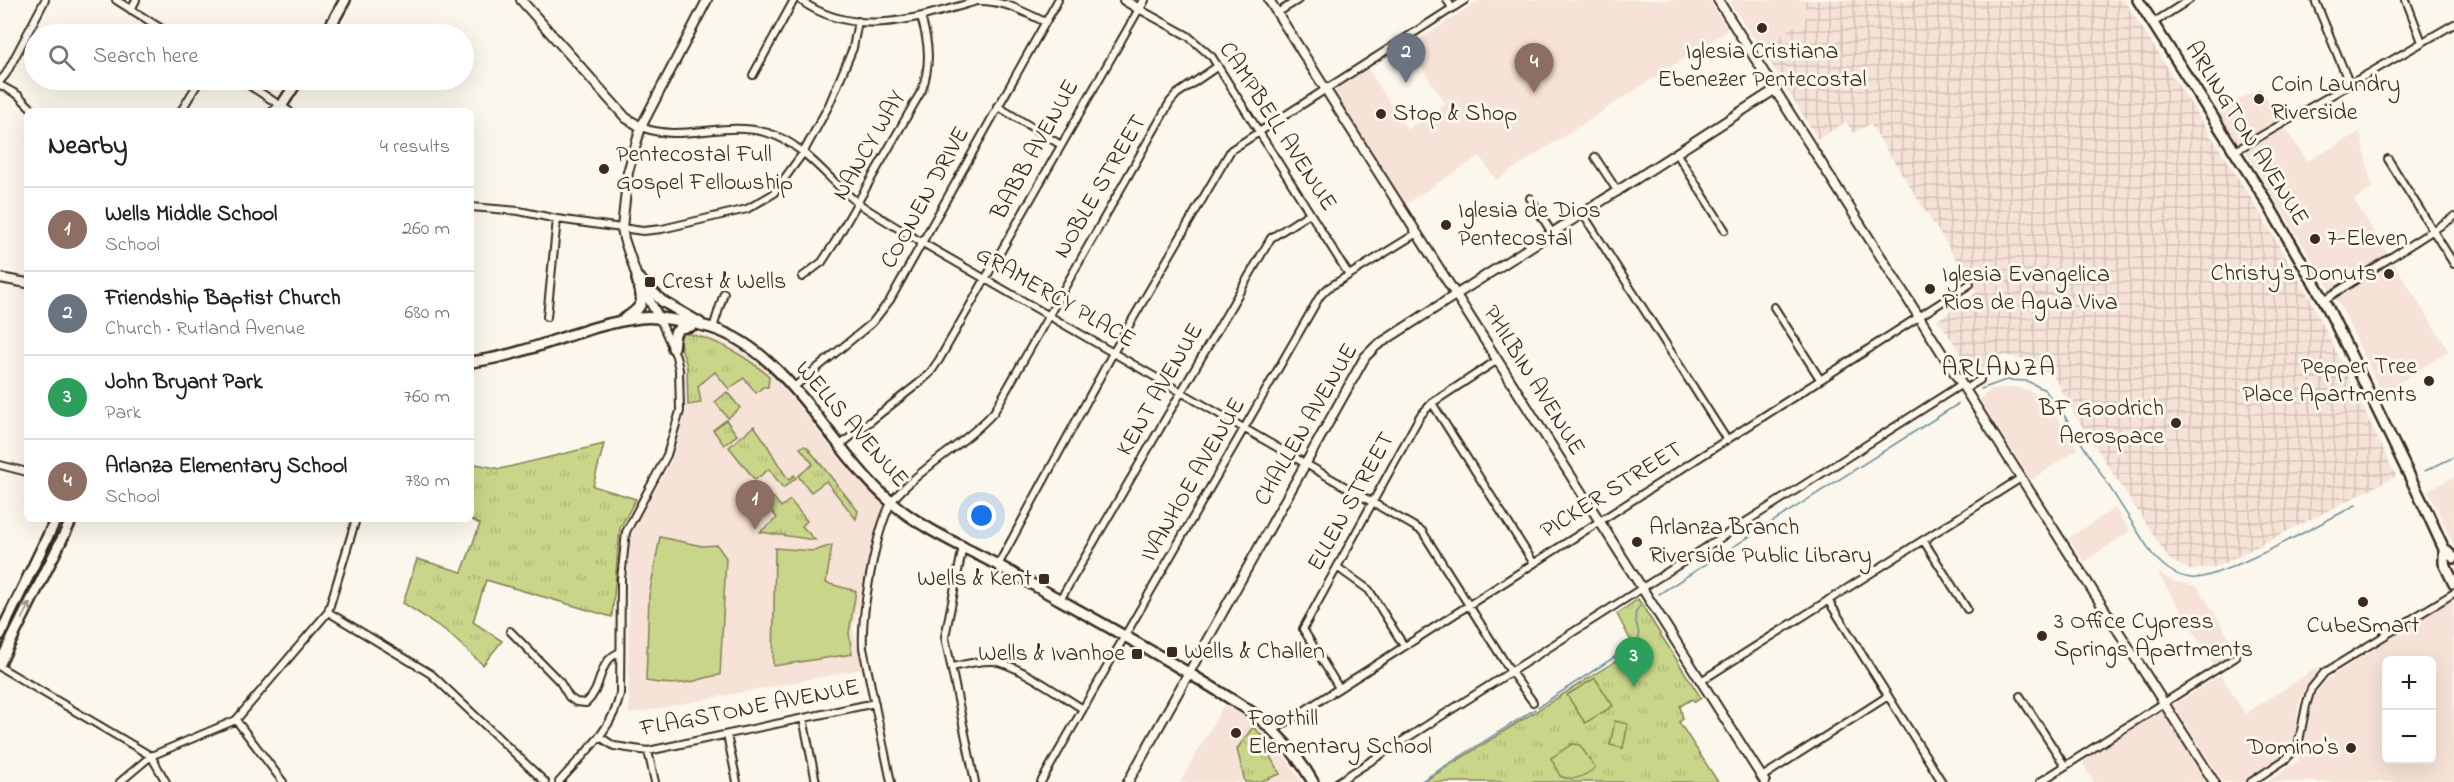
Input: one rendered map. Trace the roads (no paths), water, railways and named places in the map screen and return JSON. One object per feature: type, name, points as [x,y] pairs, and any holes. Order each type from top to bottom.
[{"type":"main road","points":[[332,24],[345,0]]},
{"type":"main road","name":"ARLINGTON AVENUE","points":[[2138,0],[2235,151],[2324,300],[2444,549],[2454,558]]},
{"type":"main road","points":[[283,108],[292,90]]},
{"type":"main road","points":[[621,321],[641,306],[643,298],[637,277]]},
{"type":"main road","points":[[637,277],[662,301],[707,326]]},
{"type":"main road","name":"WELLS AVENUE","points":[[474,362],[499,359],[590,328],[621,321],[643,318],[707,326],[761,355],[794,387],[869,482],[891,502],[915,519],[1060,600],[1253,713],[1274,730],[1292,750],[1313,782]]},
{"type":"main road","points":[[673,348],[673,339],[677,330],[707,326]]},
{"type":"main road","points":[[0,635],[55,522]]},
{"type":"main road","points":[[0,665],[71,522]]},
{"type":"main road","name":"ARLINGTON AVENUE","points":[[2444,549],[2444,563],[2454,584]]},
{"type":"street","points":[[32,24],[45,0]]},
{"type":"street","points":[[116,0],[154,24]]},
{"type":"street","points":[[131,9],[136,0]]},
{"type":"street","name":"GRAMERCY PLACE","points":[[521,0],[626,118],[641,127],[678,134],[698,130],[747,128],[770,133],[803,153],[858,203],[921,242],[1422,531],[1511,672],[1533,702]]},
{"type":"street","points":[[559,782],[600,736],[617,709],[620,694],[621,579],[626,531],[667,454],[680,411],[679,370],[673,348],[637,277],[622,228],[628,172],[641,127],[708,0]]},
{"type":"street","points":[[753,75],[794,0]]},
{"type":"street","points":[[800,0],[824,15],[858,21],[893,23],[977,1],[989,0],[1011,5],[1045,22]]},
{"type":"street","name":"COONEN DRIVE","points":[[794,387],[872,323],[890,300],[1058,0]]},
{"type":"street","name":"CAMPBELL AVENUE","points":[[1124,0],[1202,46],[1218,66],[1349,274]]},
{"type":"street","name":"BABB AVENUE","points":[[839,446],[930,373],[986,281],[1144,0]]},
{"type":"street","name":"PHILBIN AVENUE","points":[[1269,0],[1764,779]]},
{"type":"street","points":[[1277,14],[1298,0]]},
{"type":"street","points":[[1447,0],[1452,8]]},
{"type":"street","points":[[998,565],[1113,353],[1231,150],[1465,0]]},
{"type":"street","points":[[1718,0],[2214,782]]},
{"type":"street","points":[[2153,23],[2189,0]]},
{"type":"street","points":[[2315,0],[2349,83]]},
{"type":"street","points":[[2406,0],[2422,42]]},
{"type":"street","name":"NANCY WAY","points":[[802,277],[822,262],[858,203],[925,82],[929,54],[921,17]]},
{"type":"street","points":[[474,207],[519,211],[557,219],[643,231],[747,209],[773,194],[803,153],[829,105],[854,48],[858,21]]},
{"type":"street","points":[[2235,151],[2454,24]]},
{"type":"street","points":[[24,40],[0,83],[18,95],[31,108]]},
{"type":"street","name":"NOBLE STREET","points":[[891,782],[863,648],[863,614],[880,537],[891,502],[903,489],[979,429],[994,412],[1170,102],[1177,94],[1218,66]]},
{"type":"street","name":"CHALLEN AVENUE","points":[[1128,782],[1365,357],[1376,346],[1455,294],[1776,89]]},
{"type":"street","points":[[184,108],[194,90]]},
{"type":"street","points":[[255,90],[281,108]]},
{"type":"street","points":[[997,106],[1061,145]]},
{"type":"street","points":[[1677,154],[1725,230]]},
{"type":"street","points":[[1595,157],[1618,192]]},
{"type":"street","points":[[2388,159],[2454,264]]},
{"type":"street","points":[[1530,198],[1552,233]]},
{"type":"street","name":"KENT AVENUE","points":[[1060,600],[1271,238],[1310,213]]},
{"type":"street","points":[[1583,214],[1727,440]]},
{"type":"street","points":[[2324,300],[2454,217]]},
{"type":"street","points":[[547,316],[557,219]]},
{"type":"street","name":"IVANHOE AVENUE","points":[[1041,782],[1320,296],[1349,274],[1417,233]]},
{"type":"street","points":[[0,278],[24,282]]},
{"type":"street","name":"PICKER STREET","points":[[1274,730],[1970,284]]},
{"type":"street","points":[[707,326],[724,293]]},
{"type":"street","points":[[1774,307],[1820,379]]},
{"type":"street","name":"ELLEN STREET","points":[[1339,687],[1303,628],[1420,416],[1432,403],[1496,360]]},
{"type":"street","points":[[1338,782],[1642,588],[1964,387],[1980,380]]},
{"type":"street","points":[[1432,403],[1533,562]]},
{"type":"street","points":[[0,465],[24,471]]},
{"type":"street","points":[[1701,681],[2021,478]]},
{"type":"street","points":[[120,782],[151,756],[236,720],[328,612],[355,522]]},
{"type":"street","points":[[1923,540],[1967,609]]},
{"type":"street","points":[[963,546],[945,637],[975,782]]},
{"type":"street","points":[[1337,567],[1369,590],[1404,645]]},
{"type":"street","points":[[2251,782],[2286,759],[2298,746],[2311,689],[2324,674],[2454,593]]},
{"type":"street","points":[[1828,600],[1942,782]]},
{"type":"street","points":[[328,612],[431,674],[545,782]]},
{"type":"street","points":[[510,632],[560,682],[569,697],[576,702],[589,701],[606,662],[620,652]]},
{"type":"street","points":[[2040,782],[2236,657]]},
{"type":"street","points":[[952,667],[982,661],[1010,666],[1083,709]]},
{"type":"street","points":[[0,665],[151,756],[166,782]]},
{"type":"street","points":[[1764,779],[1888,696]]},
{"type":"street","points":[[2020,696],[2065,766]]},
{"type":"street","name":"FLAGSTONE AVENUE","points":[[600,736],[614,746],[648,751],[875,703]]},
{"type":"street","points":[[803,718],[816,782]]},
{"type":"street","points":[[236,720],[283,782]]},
{"type":"street","points":[[728,735],[737,782]]},
{"type":"street","points":[[648,751],[655,782]]},
{"type":"waterway","points":[[1981,389],[2006,380],[2027,381],[2045,390],[2065,417],[2152,554],[2169,570],[2185,577],[2204,577],[2247,561],[2356,505]]},
{"type":"waterway","points":[[1659,594],[1958,404]]},
{"type":"waterway","points":[[2425,471],[2454,457]]},
{"type":"waterway","points":[[1538,707],[1639,641],[1635,615],[1640,606]]},
{"type":"waterway","points":[[1420,782],[1535,709]]},
{"type":"place","name":"Iglesia Cristiana Ebenezer Pentecostal","points":[[1762,28]]},
{"type":"place","name":"Friendship Baptist Church","points":[[1406,83]]},
{"type":"place","name":"Arlanza Elementary School","points":[[1534,93]]},
{"type":"place","name":"Coin Laundry Riverside","points":[[2259,99]]},
{"type":"place","name":"Stop & Shop","points":[[1381,114]]},
{"type":"place","name":"Pentecostal Full Gospel Fellowship","points":[[604,169]]},
{"type":"place","name":"Iglesia de Dios Pentecostal","points":[[1446,225]]},
{"type":"place","name":"7-Eleven","points":[[2315,239]]},
{"type":"place","name":"Christy's Donuts","points":[[2389,274]]},
{"type":"place","name":"Crest & Wells","points":[[650,282]]},
{"type":"place","name":"Iglesia Evangelica Rios de Agua Viva","points":[[1930,289]]},
{"type":"place","name":"Pepper Tree Place Apartments","points":[[2429,381]]},
{"type":"place","name":"BF Goodrich Aerospace","points":[[2176,423]]},
{"type":"place","name":"Wells Middle School","points":[[755,530]]},
{"type":"place","name":"Arlanza Branch Riverside Public Library","points":[[1637,542]]},
{"type":"place","name":"Wells & Kent","points":[[1044,579]]},
{"type":"place","name":"CubeSmart","points":[[2363,602]]},
{"type":"place","name":"3 Office Cypress Springs Apartments","points":[[2042,636]]},
{"type":"place","name":"Wells & Challen","points":[[1172,652]]},
{"type":"place","name":"Wells & Ivanhoe","points":[[1137,654]]},
{"type":"place","name":"John Bryant Park","points":[[1634,687]]},
{"type":"place","name":"Foothill Elementary School","points":[[1236,733]]},
{"type":"place","name":"Domino's","points":[[2351,748]]},
{"type":"district","name":"ARLANZA","points":[[1999,369]]}]
